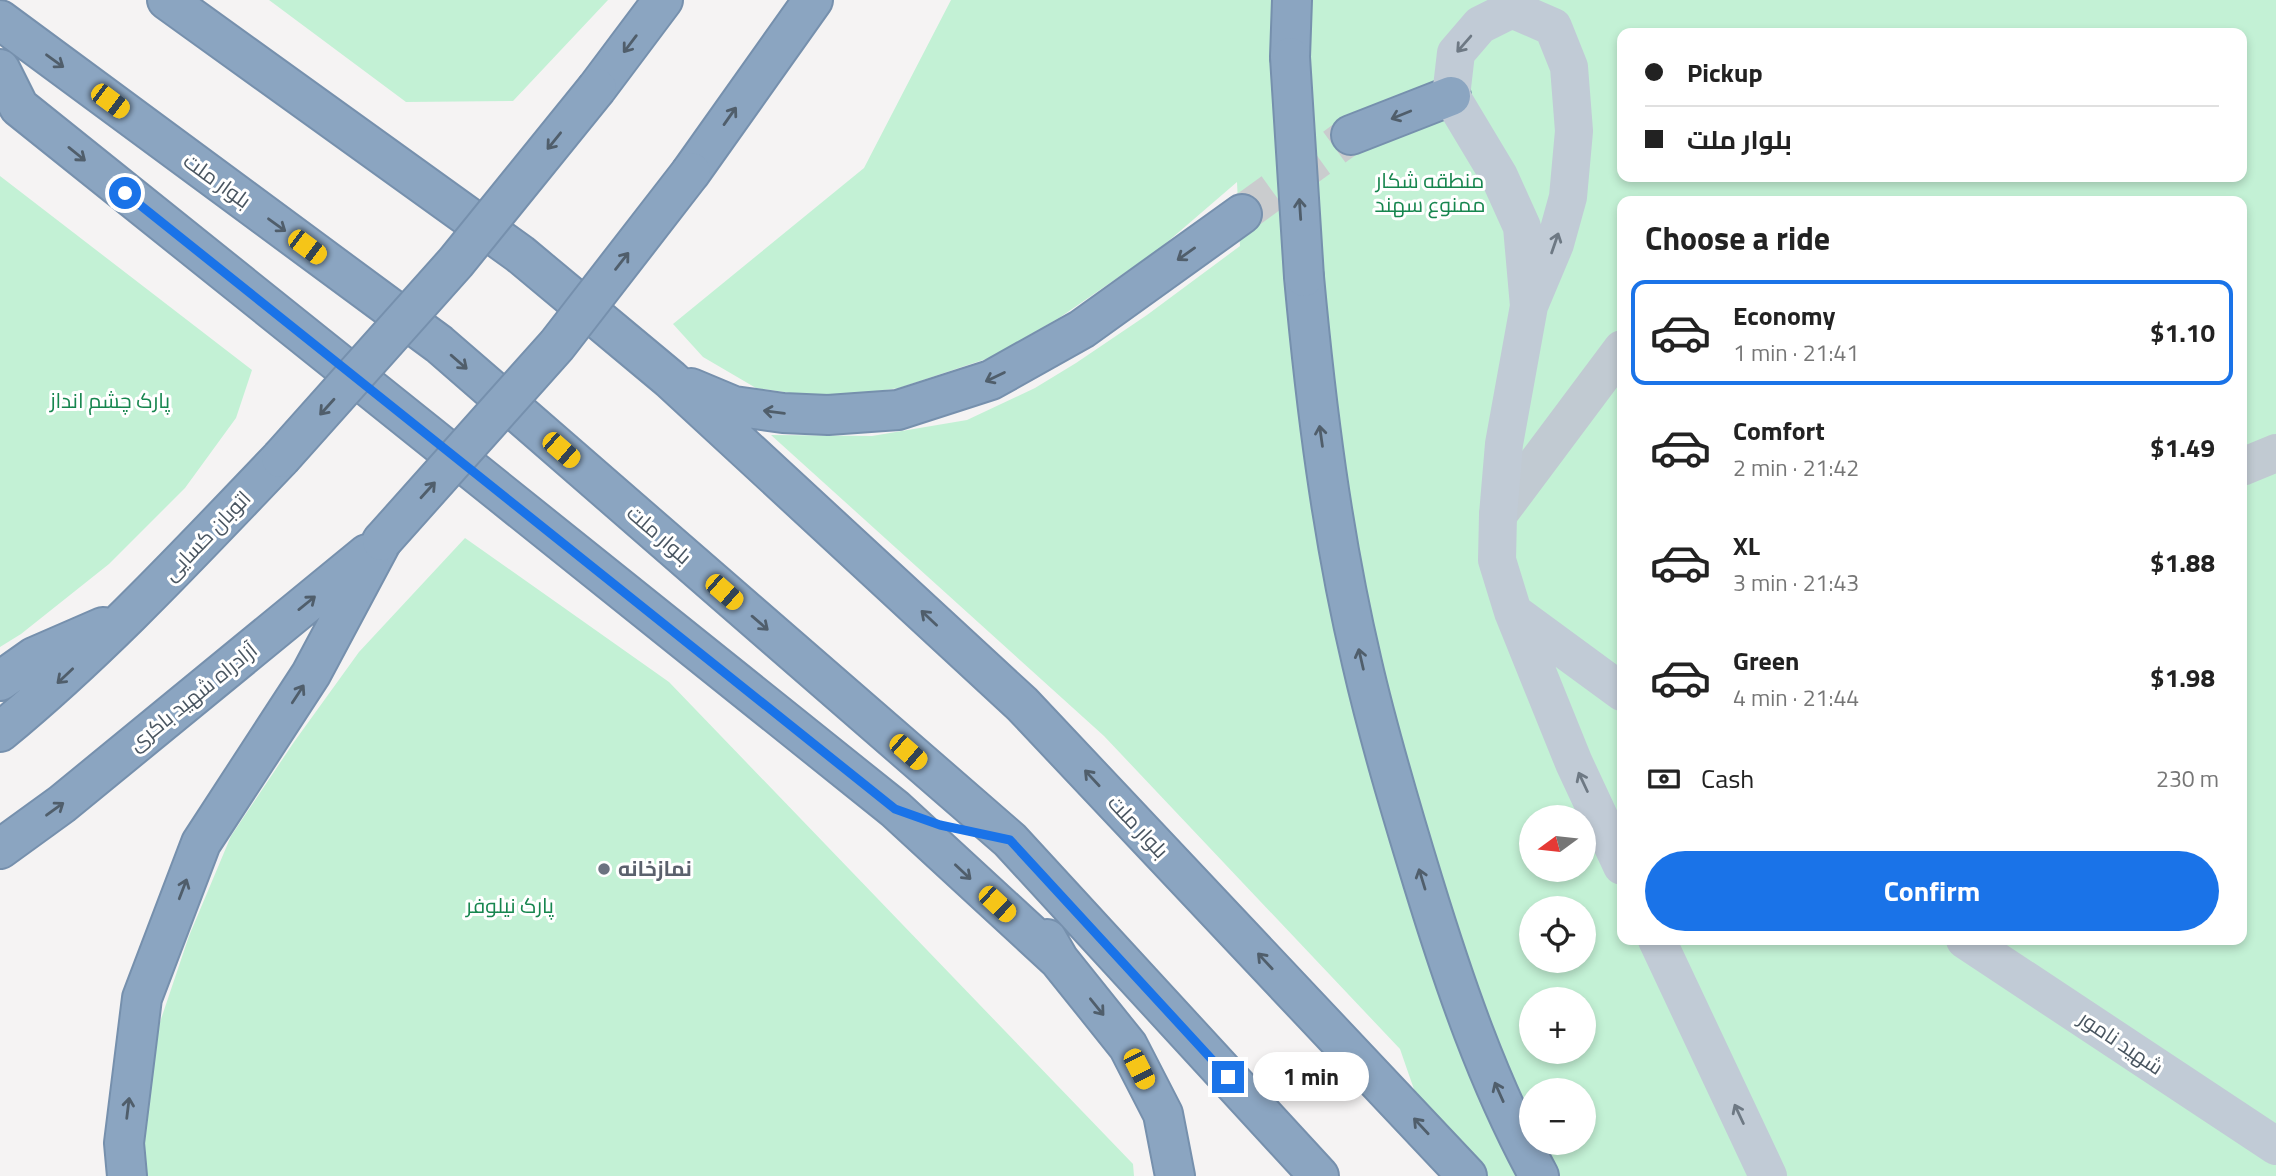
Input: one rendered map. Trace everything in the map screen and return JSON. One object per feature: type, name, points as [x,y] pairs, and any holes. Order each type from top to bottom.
[{"type":"highway","name":"بلوار ملت","points":[[167,0],[520,254],[670,379],[1022,704],[1467,1176]]},
{"type":"highway","name":"اتوبان کسایی","points":[[133,613],[281,458],[456,262],[597,88],[663,0]]},
{"type":"highway","points":[[127,1176],[124,1143],[142,998],[201,843],[311,674],[382,541],[557,345],[691,172],[813,0]]},
{"type":"highway","points":[[1292,0],[1290,57],[1304,277],[1315,398],[1332,515],[1368,689],[1397,798],[1473,1036],[1539,1176]]},
{"type":"highway","name":"بلوار ملت","points":[[0,20],[439,344],[1010,840],[1319,1176]]},
{"type":"highway","points":[[0,69],[9,100],[895,809],[1059,960],[1128,1046],[1163,1114],[1175,1176]]},
{"type":"highway","points":[[1351,135],[1451,96]]},
{"type":"highway","points":[[670,379],[734,406],[828,415],[898,410],[991,380],[1070,335],[1242,215]]},
{"type":"highway","name":"آزادراه شهید باکری","points":[[0,849],[62,804],[382,541]]},
{"type":"highway","points":[[0,681],[34,657],[133,613]]},
{"type":"highway","points":[[0,732],[133,613]]},
{"type":"highway","points":[[895,809],[940,825],[1010,840],[1027,903],[1059,960]]},
{"type":"street","points":[[1529,306],[1522,227],[1499,176],[1451,96],[1456,53],[1480,25],[1512,5],[1553,27],[1569,67],[1574,131],[1568,197],[1555,244],[1529,306],[1504,444],[1497,515],[1497,560],[1513,612],[1574,763],[1617,855]]},
{"type":"street","points":[[1497,515],[1617,356]]},
{"type":"street","points":[[2247,465],[2276,453]]},
{"type":"street","points":[[1513,612],[1617,688]]},
{"type":"street","points":[[1659,945],[1768,1176]]},
{"type":"street","name":"شهید نامور","points":[[1973,945],[2276,1146]]},
{"type":"green space","points":[[269,0],[608,0],[513,101],[406,102]]},
{"type":"green space","name":"منطقه شکار ممنوع سهند","points":[[951,0],[2276,0],[2276,1176],[1444,1176],[1400,1049],[1104,736],[771,435],[872,436],[967,420],[1035,388],[1147,315],[1240,246],[1237,182],[1158,250],[1059,318],[989,358],[899,388],[825,398],[756,388],[703,357],[673,324],[864,168]]},
{"type":"green space","name":"پارک چشم انداز","points":[[0,176],[252,370],[236,418],[185,488],[109,564],[21,634],[0,647]]},
{"type":"green space","name":"پارک نیلوفر","points":[[465,538],[669,682],[1133,1164],[1134,1176],[146,1176],[144,1127],[157,1031],[189,936],[231,836],[359,652]]},
{"type":"tunnel","points":[[1242,214],[1351,135]]},
{"type":"place","name":"نمازخانه","points":[[604,869]]},
{"type":"route","points":[[125,193],[895,809],[940,825],[1010,840],[1228,1077]]}]
